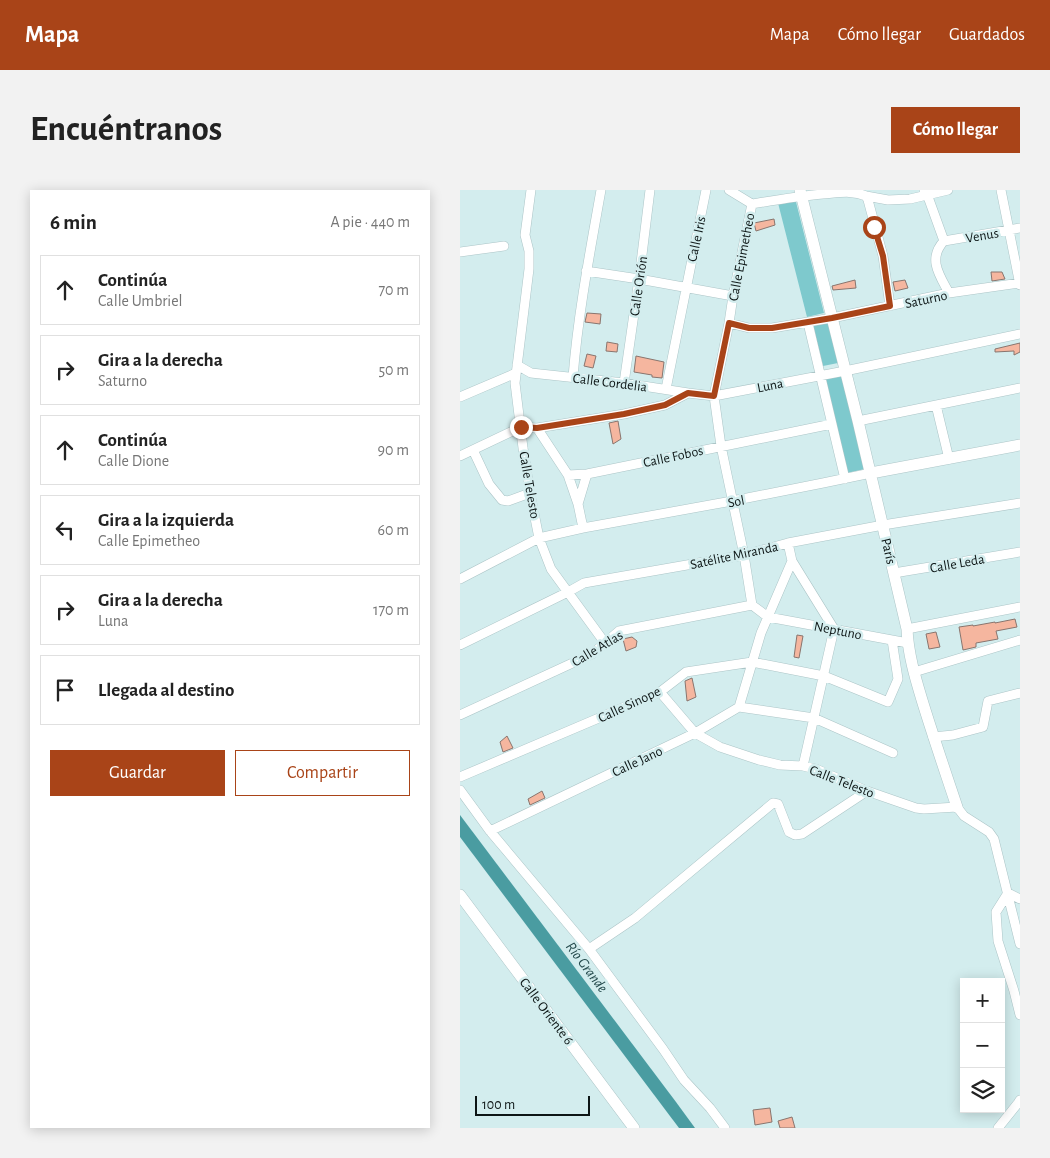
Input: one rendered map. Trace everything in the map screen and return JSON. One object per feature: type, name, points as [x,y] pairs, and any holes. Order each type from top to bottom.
[{"type":"street","name":"Calle Telesto","points":[[531,190],[525,235],[529,251],[529,269],[516,383],[530,493],[539,538],[551,569],[605,642]]},
{"type":"street","points":[[573,377],[586,271],[601,190]]},
{"type":"street","name":"Calle Orión","points":[[624,383],[650,190]]},
{"type":"street","name":"Calle Iris","points":[[666,389],[706,190]]},
{"type":"street","points":[[729,190],[752,204],[800,193],[848,192],[888,200],[903,200],[926,192],[948,190]]},
{"type":"street","points":[[1001,190],[1020,284]]},
{"type":"street","points":[[926,192],[944,242],[939,246],[935,256],[936,267],[949,293]]},
{"type":"street","name":"París","points":[[800,193],[883,525],[907,629],[914,672],[933,737],[957,807],[964,816],[989,832],[994,839],[1020,944]]},
{"type":"street","points":[[866,196],[883,256],[890,306]]},
{"type":"street","name":"Calle Epimetheo","points":[[752,204],[714,396],[721,446],[744,555],[752,606]]},
{"type":"street","name":"Venus","points":[[944,242],[1020,228]]},
{"type":"street","points":[[460,252],[504,246]]},
{"type":"street","points":[[586,271],[733,296]]},
{"type":"street","name":"Saturno","points":[[729,323],[749,328],[772,328],[808,323],[949,293],[1020,284]]},
{"type":"street","points":[[808,323],[845,479]]},
{"type":"street","name":"Luna","points":[[688,393],[714,396],[845,371],[1020,334]]},
{"type":"street","name":"Calle Cordelia","points":[[517,369],[532,373],[624,383],[688,393]]},
{"type":"street","points":[[460,397],[517,369]]},
{"type":"street","points":[[516,383],[532,373]]},
{"type":"street","points":[[858,421],[1020,388]]},
{"type":"street","points":[[460,456],[521,427],[537,428],[624,414],[665,405],[688,393]]},
{"type":"street","points":[[936,405],[949,459]]},
{"type":"street","name":"Calle Fobos","points":[[568,474],[587,474],[832,424]]},
{"type":"street","points":[[537,428],[568,474],[578,504],[583,528]]},
{"type":"street","name":"Sol","points":[[460,579],[539,538],[1020,445]]},
{"type":"street","points":[[473,450],[489,484],[502,500],[508,501],[530,493]]},
{"type":"street","points":[[578,504],[587,474]]},
{"type":"street","name":"Satélite Miranda","points":[[460,645],[584,583],[744,555],[788,543],[883,525],[1020,503]]},
{"type":"street","points":[[788,543],[792,562],[834,629],[803,766]]},
{"type":"street","name":"Calle Leda","points":[[894,573],[1020,552]]},
{"type":"street","points":[[792,562],[768,617],[739,707],[814,718],[893,753]]},
{"type":"street","points":[[752,606],[768,617]]},
{"type":"street","name":"Calle Atlas","points":[[460,715],[592,654],[619,631],[752,606]]},
{"type":"street","points":[[907,629],[1020,607]]},
{"type":"street","name":"Neptuno","points":[[768,617],[908,643]]},
{"type":"street","name":"Calle Sinope","points":[[460,777],[660,692],[686,672],[752,662],[824,676],[888,702],[898,679],[892,640]]},
{"type":"street","points":[[914,672],[1020,640]]},
{"type":"street","name":"Calle Telesto","points":[[660,692],[695,733],[720,747],[758,760],[816,769],[867,791],[916,808],[957,807]]},
{"type":"street","points":[[933,737],[983,728],[988,701],[1020,693]]},
{"type":"street","name":"Calle Jano","points":[[490,831],[695,733],[739,707]]},
{"type":"street","points":[[460,790],[490,831],[589,949],[684,1080],[710,1108],[724,1128]]},
{"type":"street","points":[[589,949],[635,918],[773,803],[778,804],[789,832],[794,835],[802,834],[867,791]]},
{"type":"street","points":[[1020,899],[1008,893],[996,912],[998,941],[1020,1015]]},
{"type":"street","name":"Calle Oriente 6","points":[[460,895],[634,1128]]},
{"type":"street","points":[[998,1128],[1020,1100]]},
{"type":"shaded area","points":[[795,198],[824,313],[807,317],[778,203]]},
{"type":"shaded area","points":[[828,321],[838,363],[823,366],[813,325]]},
{"type":"shaded area","points":[[842,373],[865,469],[847,473],[824,378]]},
{"type":"shaded area","points":[[460,815],[695,1128],[679,1128],[460,837]]},
{"type":"building","points":[[774,219],[775,225],[756,231],[754,223]]},
{"type":"building","points":[[991,272],[1002,272],[1005,279],[992,281]]},
{"type":"building","points":[[855,280],[856,288],[833,290],[832,286]]},
{"type":"building","points":[[905,280],[908,288],[895,291],[893,282]]},
{"type":"building","points":[[587,313],[601,314],[600,324],[585,322]]},
{"type":"building","points":[[607,342],[618,344],[617,352],[606,351]]},
{"type":"building","points":[[1020,343],[1020,352],[1014,355],[1014,351],[995,352],[995,349]]},
{"type":"building","points":[[587,354],[596,356],[593,368],[584,366]]},
{"type":"building","points":[[636,356],[664,362],[662,378],[634,372]]},
{"type":"building","points":[[618,421],[621,439],[613,444],[609,423]]},
{"type":"building","points":[[1015,619],[1017,627],[996,631],[998,639],[976,643],[976,647],[963,650],[959,627]]},
{"type":"building","points":[[936,632],[940,647],[929,649],[926,634]]},
{"type":"building","points":[[797,635],[803,636],[799,658],[794,657]]},
{"type":"building","points":[[632,637],[637,641],[636,647],[626,651],[623,639]]},
{"type":"building","points":[[692,678],[696,697],[687,701],[685,681]]},
{"type":"building","points":[[507,736],[513,748],[503,752],[500,742]]},
{"type":"building","points":[[542,791],[545,798],[530,805],[528,799]]},
{"type":"building","points":[[770,1108],[772,1122],[755,1125],[753,1110]]},
{"type":"building","points":[[792,1117],[795,1128],[780,1128],[778,1121]]},
{"type":"route","points":[[521,427],[537,428],[624,414],[665,405],[688,393],[714,396],[729,323],[749,328],[772,328],[890,306],[883,256],[874,227]]},
{"type":"water label","name":"Río Grande","points":[[587,967]]}]
